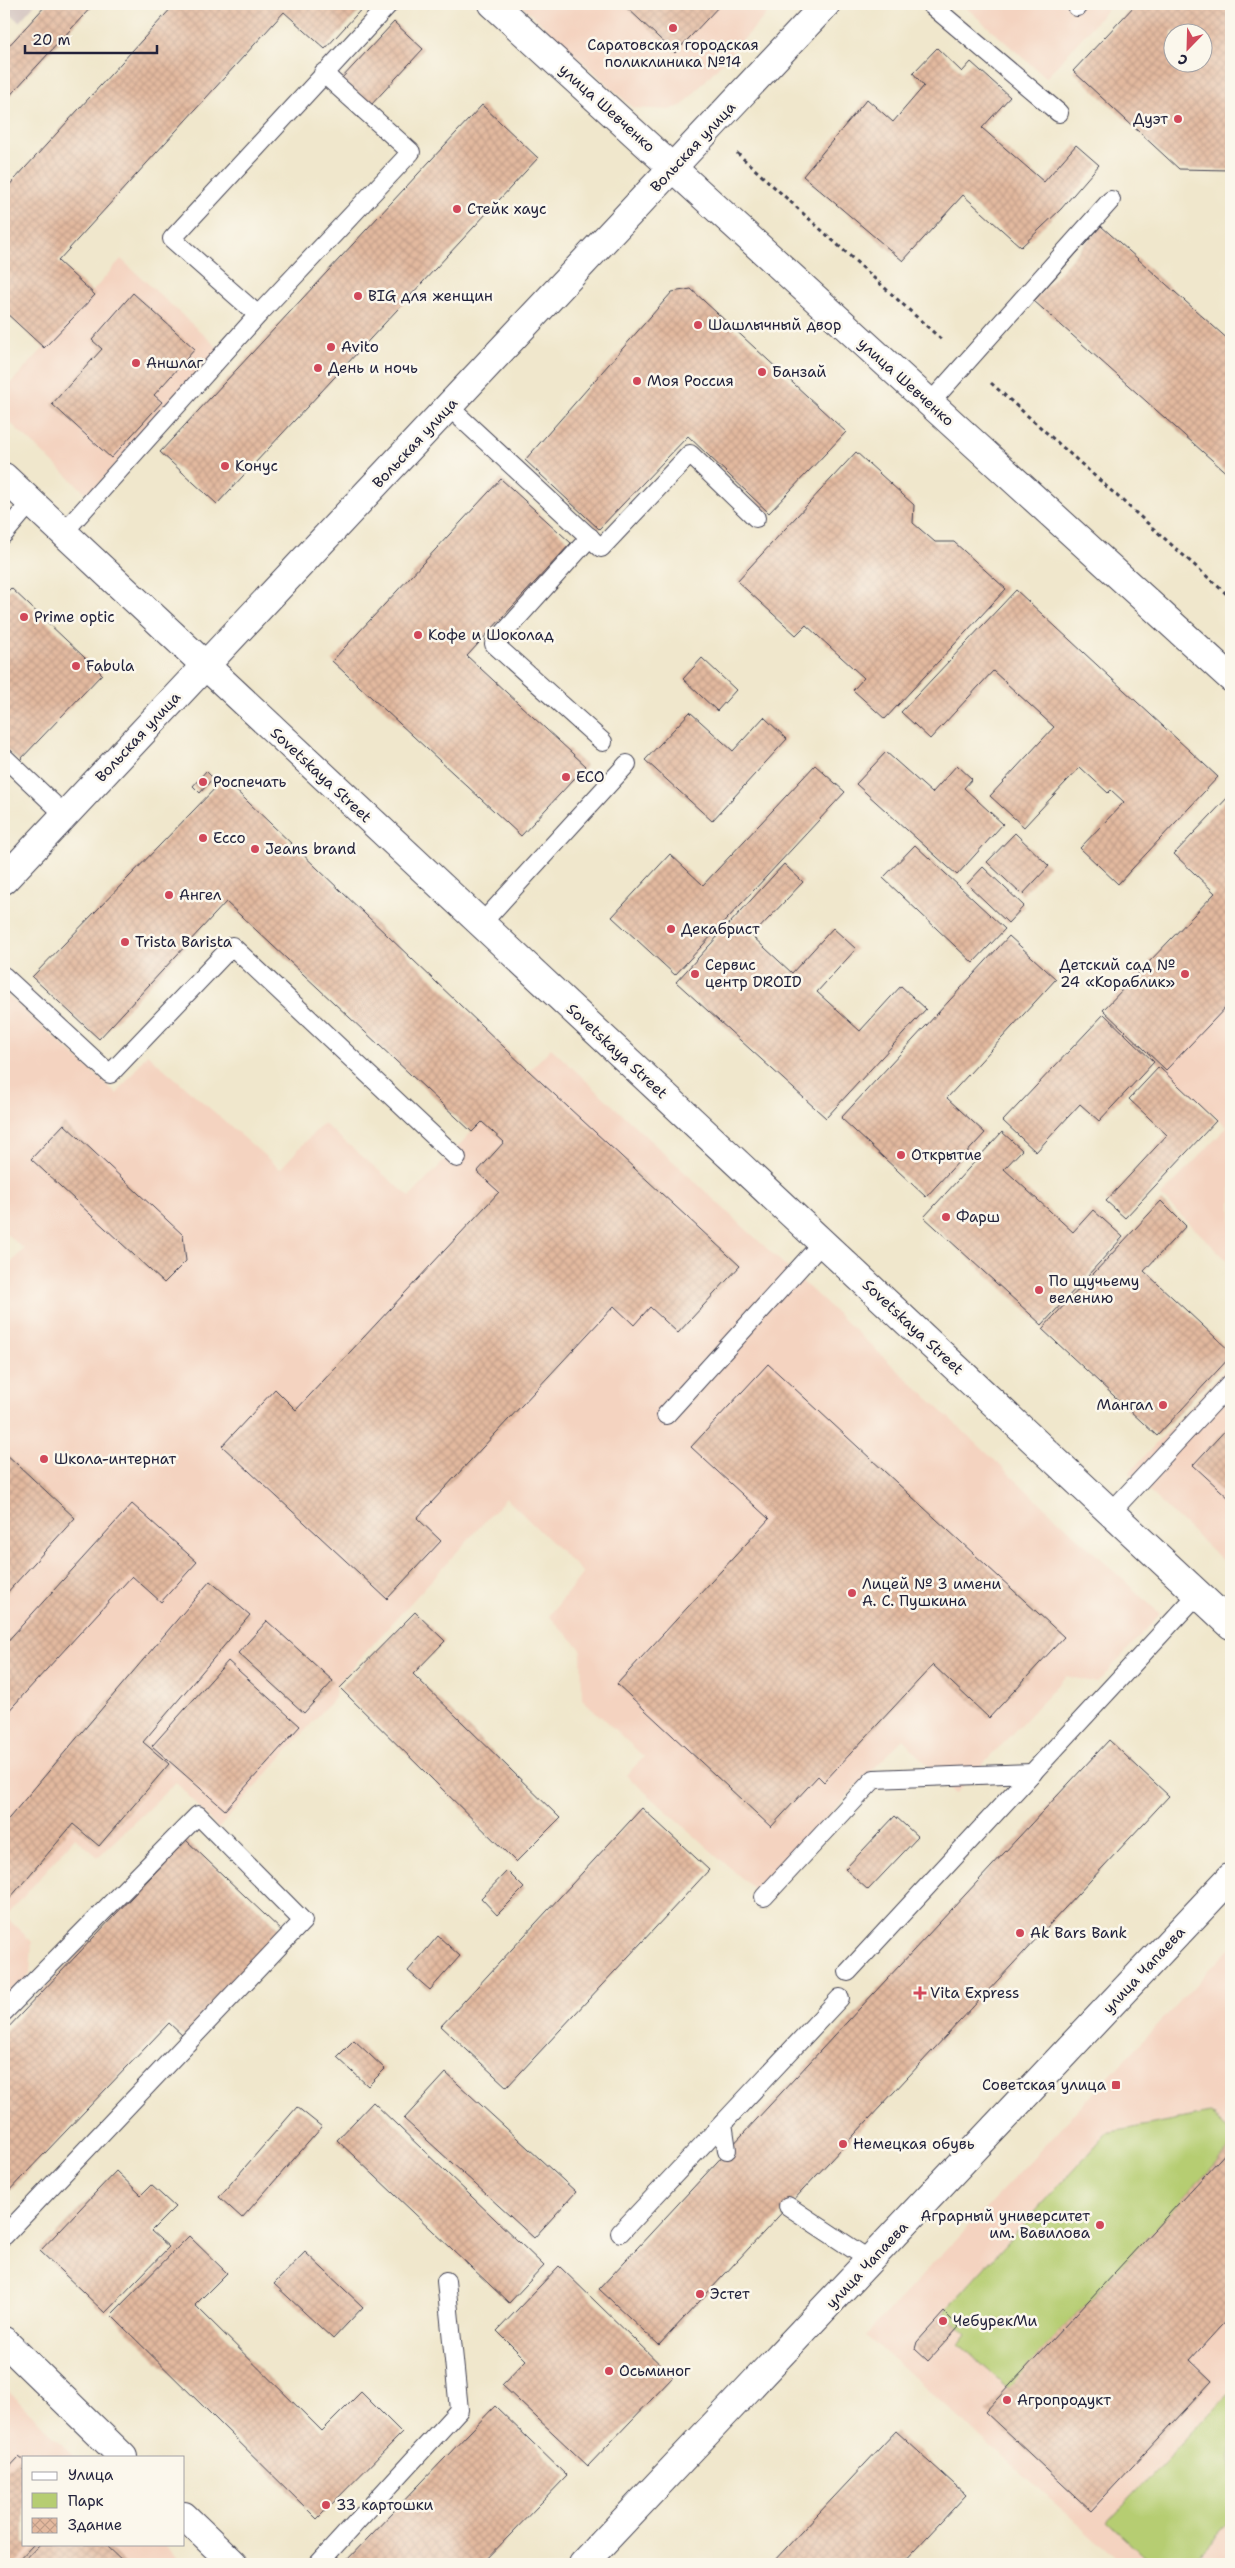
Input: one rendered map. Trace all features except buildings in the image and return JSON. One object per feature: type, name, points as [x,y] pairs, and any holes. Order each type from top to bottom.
[{"type":"street","name":"улица Шевченко","points":[[493,4],[1231,678]]},
{"type":"street","name":"Вольская улица","points":[[4,880],[826,4]]},
{"type":"street","name":"Sovetskaya Street","points":[[4,477],[822,1243],[1112,1511],[1231,1625]]},
{"type":"street","name":"улица Чапаева","points":[[583,2564],[871,2261],[1231,1877]]},
{"type":"street","points":[[4,2341],[122,2456]]},
{"type":"street","points":[[185,2517],[234,2564]]},
{"type":"lane","points":[[258,315],[172,239],[323,73],[389,4]]},
{"type":"lane","points":[[930,4],[1059,112]]},
{"type":"lane","points":[[63,532],[258,315],[411,152],[323,73]]},
{"type":"lane","points":[[930,403],[1111,200]]},
{"type":"lane","points":[[449,407],[601,548],[690,454],[756,518]]},
{"type":"lane","points":[[4,534],[31,502]]},
{"type":"lane","points":[[590,537],[494,644],[603,742]]},
{"type":"lane","points":[[4,757],[65,815]]},
{"type":"lane","points":[[481,924],[627,764]]},
{"type":"lane","points":[[4,976],[110,1074],[232,946],[457,1158]]},
{"type":"lane","points":[[666,1415],[822,1243]]},
{"type":"lane","points":[[1112,1511],[1231,1383]]},
{"type":"lane","points":[[848,1972],[1198,1594]]},
{"type":"lane","points":[[764,1897],[874,1779],[1034,1773]]},
{"type":"lane","points":[[4,2012],[198,1815],[303,1921],[4,2236]]},
{"type":"lane","points":[[620,2234],[840,1998]]},
{"type":"lane","points":[[724,2123],[727,2150]]},
{"type":"lane","points":[[788,2206],[871,2261]]},
{"type":"lane","points":[[318,2564],[459,2410],[446,2281]]},
{"type":"shaded area","points":[[4,4],[35,4],[19,22],[4,8]]},
{"type":"shaded area","points":[[520,4],[776,4],[683,105],[669,110],[633,108]]},
{"type":"shaded area","points":[[962,4],[1112,4],[1046,78]]},
{"type":"shaded area","points":[[121,259],[219,349],[88,495],[4,417],[4,390],[94,295],[92,292]]},
{"type":"shaded area","name":"Детский сад № 24 «Кораблик»","points":[[1231,794],[1231,1264],[1161,1196],[1227,1127],[1103,1010],[1215,893],[1174,854]]},
{"type":"shaded area","points":[[4,992],[117,1094],[147,1054],[280,1169],[323,1123],[410,1197],[551,1048],[1160,1614],[1097,1683],[1066,1676],[955,1794],[903,1739],[755,1890],[626,1775],[644,1757],[582,1699],[581,1649],[549,1616],[583,1573],[506,1498],[336,1685],[335,1697],[218,1829],[176,1782],[98,1857],[75,1837],[6,1917],[32,1942],[30,1975],[4,2002],[4,1270],[24,1249],[4,1232]]},
{"type":"shaded area","points":[[1231,1363],[1231,1568],[1129,1473]]},
{"type":"shaded area","name":"Аграрный университет им. Вавилова","points":[[1231,1947],[1231,2564],[1123,2564],[866,2335]]},
{"type":"shaded area","points":[[4,2387],[74,2456],[22,2456],[22,2546],[165,2546],[183,2564],[4,2564]]},
{"type":"green space","points":[[1210,2113],[1231,2132],[1231,2147],[1008,2388],[959,2344],[967,2334],[944,2312],[1107,2133]]},
{"type":"green space","points":[[1231,2391],[1231,2519],[1189,2564],[1153,2564],[1108,2522]]},
{"type":"place","name":"Саратовская городская поликлиника №14","points":[[673,28]]},
{"type":"place","name":"Дуэт","points":[[1178,119]]},
{"type":"place","name":"Стейк хаус","points":[[457,209]]},
{"type":"place","name":"BIG для женщин","points":[[358,296]]},
{"type":"place","name":"Шашлычный двор","points":[[698,325]]},
{"type":"place","name":"Avito","points":[[331,347]]},
{"type":"place","name":"Аншлаг","points":[[136,363]]},
{"type":"place","name":"День и ночь","points":[[318,368]]},
{"type":"place","name":"Банзай","points":[[762,372]]},
{"type":"place","name":"Моя Россия","points":[[637,381]]},
{"type":"place","name":"Конус","points":[[225,466]]},
{"type":"place","name":"Prime optic","points":[[24,617]]},
{"type":"place","name":"Кофе и Шоколад","points":[[418,635]]},
{"type":"place","name":"Fabula","points":[[76,666]]},
{"type":"place","name":"ECO","points":[[566,777]]},
{"type":"place","name":"Роспечать","points":[[203,782]]},
{"type":"place","name":"Ecco","points":[[203,838]]},
{"type":"place","name":"Jeans brand","points":[[255,849]]},
{"type":"place","name":"Ангел","points":[[169,895]]},
{"type":"place","name":"Декабрист","points":[[671,929]]},
{"type":"place","name":"Trista Barista","points":[[125,942]]},
{"type":"place","name":"Сервис центр DROID","points":[[695,974]]},
{"type":"place","name":"Детский сад № 24 «Кораблик»","points":[[1185,974]]},
{"type":"place","name":"Открытие","points":[[901,1155]]},
{"type":"place","name":"Фарш","points":[[946,1217]]},
{"type":"place","name":"По щучьему велению","points":[[1039,1290]]},
{"type":"place","name":"Мангал","points":[[1163,1405]]},
{"type":"place","name":"Школа-интернат","points":[[44,1459]]},
{"type":"place","name":"Лицей № 3 имени А. С. Пушкина","points":[[852,1593]]},
{"type":"place","name":"Ak Bars Bank","points":[[1020,1933]]},
{"type":"place","name":"Vita Express","points":[[920,1993]]},
{"type":"place","name":"Советская улица","points":[[1116,2085]]},
{"type":"place","name":"Немецкая обувь","points":[[843,2144]]},
{"type":"place","name":"Аграрный университет им. Вавилова","points":[[1100,2225]]},
{"type":"place","name":"Эстет","points":[[700,2294]]},
{"type":"place","name":"ЧебурекМи","points":[[943,2321]]},
{"type":"place","name":"Осьминог","points":[[609,2371]]},
{"type":"place","name":"Агропродукт","points":[[1007,2400]]},
{"type":"place","name":"33 картошки","points":[[326,2505]]}]
